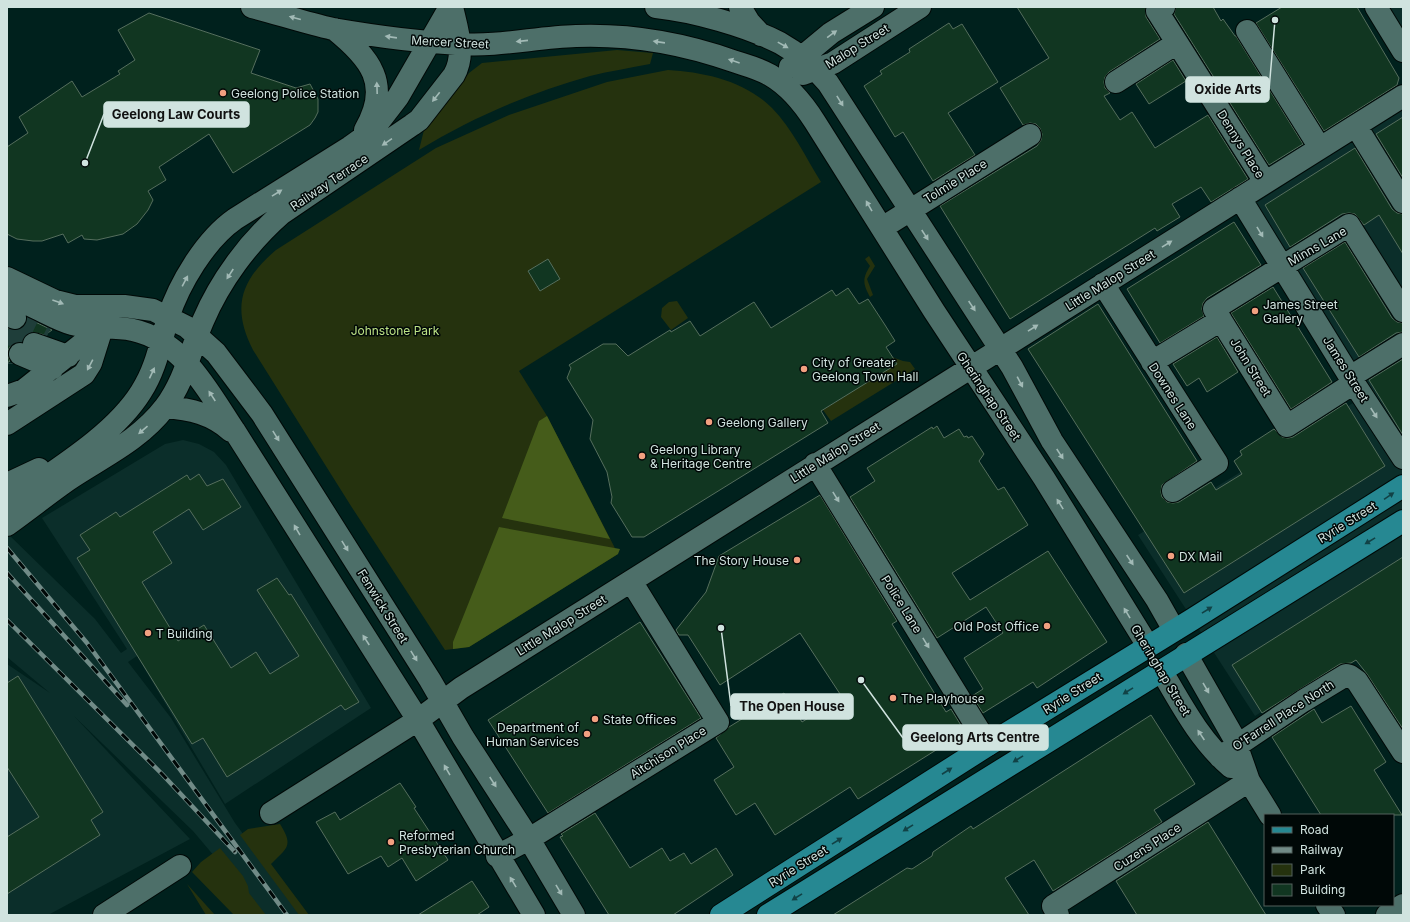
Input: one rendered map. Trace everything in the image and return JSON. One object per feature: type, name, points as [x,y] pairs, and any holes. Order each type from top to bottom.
[{"type":"main road","name":"Ryrie Street","points":[[721,915],[988,745],[1403,486]]},
{"type":"main road","points":[[768,915],[1186,654],[1403,521]]},
{"type":"main road","name":"Gheringhap Street","points":[[1174,630],[1186,654]]},
{"type":"main road","name":"Gheringhap Street","points":[[1148,646],[1161,670]]},
{"type":"street","name":"Mercer Street","points":[[252,7],[332,28],[430,42],[489,45],[561,37],[590,36],[644,40],[698,49]]},
{"type":"street","name":"Railway Terrace","points":[[90,444],[115,424],[136,400],[151,376],[175,301],[200,256],[220,230],[371,132],[398,97],[451,7]]},
{"type":"street","name":"Railway Terrace","points":[[69,480],[128,443],[150,424],[165,407],[188,364],[198,335],[219,291],[252,242],[281,214],[419,120],[456,71],[459,62],[460,44],[451,7]]},
{"type":"street","points":[[656,7],[705,12],[698,49]]},
{"type":"street","name":"Gheringhap Street","points":[[740,7],[749,22],[761,35]]},
{"type":"street","name":"Malop Street","points":[[770,75],[793,76],[809,65],[831,34],[873,7]]},
{"type":"street","name":"Malop Street","points":[[809,65],[833,63],[920,7]]},
{"type":"street","name":"Dennys Place","points":[[1164,7],[1157,11],[1265,182]]},
{"type":"street","points":[[1376,7],[1403,51]]},
{"type":"street","name":"Gheringhap Street","points":[[705,12],[780,43],[809,65],[837,95],[909,210],[1000,349],[1052,441],[1160,604],[1174,630]]},
{"type":"street","points":[[332,28],[364,56],[377,81],[376,103],[370,120],[360,138],[350,147]]},
{"type":"street","points":[[1247,31],[1320,148]]},
{"type":"street","points":[[1116,82],[1178,43]]},
{"type":"street","name":"Gheringhap Street","points":[[698,49],[770,75],[795,95],[809,113],[1044,478],[1148,646]]},
{"type":"street","name":"Little Malop Street","points":[[271,813],[418,720],[443,701],[815,464],[972,368],[1403,96]]},
{"type":"street","points":[[1356,126],[1403,202]]},
{"type":"street","name":"Tolmie Place","points":[[882,228],[1030,135]]},
{"type":"street","name":"James Street","points":[[1240,198],[1352,380],[1403,458]]},
{"type":"street","name":"Minns Lane","points":[[1282,267],[1349,225],[1395,282],[1403,311]]},
{"type":"street","name":"John Street","points":[[1282,267],[1214,309],[1287,426],[1352,380]]},
{"type":"street","name":"Fenwick Street","points":[[7,278],[65,304],[88,307],[112,306],[145,308],[169,317],[198,335],[216,352],[262,414],[443,701],[463,737],[529,839],[574,915]]},
{"type":"street","name":"Downes Lane","points":[[1103,284],[1217,463],[1173,491]]},
{"type":"street","points":[[10,311],[21,302],[71,324],[132,330],[162,342],[188,364],[206,387],[241,440],[418,720],[534,915]]},
{"type":"street","points":[[1152,362],[1221,320]]},
{"type":"street","points":[[40,374],[102,328]]},
{"type":"street","points":[[7,424],[79,378],[88,369],[102,328]]},
{"type":"street","points":[[1352,380],[1403,344]]},
{"type":"street","points":[[27,349],[40,374]]},
{"type":"street","points":[[27,349],[40,374]]},
{"type":"street","points":[[165,407],[184,408],[205,414],[228,428],[241,440]]},
{"type":"street","points":[[7,409],[18,412],[28,411]]},
{"type":"street","points":[[7,484],[90,444]]},
{"type":"street","points":[[7,504],[90,444]]},
{"type":"street","name":"Police Lane","points":[[815,464],[988,745]]},
{"type":"street","points":[[7,508],[69,480]]},
{"type":"street","points":[[7,525],[69,480]]},
{"type":"street","name":"Aitchison Place","points":[[498,856],[529,839],[718,722],[631,581]]},
{"type":"street","name":"Gheringhap Street","points":[[1186,654],[1229,751],[1269,814]]},
{"type":"street","name":"Gheringhap Street","points":[[1161,670],[1200,733],[1229,751]]},
{"type":"street","name":"O'Farrell Place North","points":[[1229,751],[1346,675],[1357,681],[1403,752]]},
{"type":"street","name":"Cuzens Place","points":[[1058,915],[1053,906],[1249,782]]},
{"type":"street","points":[[104,915],[180,866]]},
{"type":"street","points":[[1387,915],[1403,905]]},
{"type":"street","points":[[1328,906],[1334,915]]},
{"type":"shaded area","points":[[1382,7],[1403,7],[1403,43]]},
{"type":"shaded area","points":[[1403,108],[1403,623],[1255,716],[1138,535],[1366,395],[1253,205]]},
{"type":"shaded area","points":[[183,440],[199,444],[214,452],[226,465],[371,708],[225,804],[137,656],[128,662],[171,718],[235,823],[303,915],[264,915],[193,831],[74,716],[190,839],[48,915],[7,915],[7,664],[50,693],[7,657],[7,533],[95,619],[121,653],[127,649],[42,518],[165,444]]},
{"type":"green space","points":[[617,50],[653,53],[650,64],[590,76],[524,98],[460,127],[419,150],[425,126],[447,102],[469,73],[482,63]]},
{"type":"green space","name":"Johnstone Park","points":[[668,70],[696,73],[723,80],[749,91],[761,99],[772,108],[786,125],[821,182],[519,371],[547,416],[618,554],[469,647],[445,650],[351,506],[253,350],[246,335],[242,320],[241,307],[243,295],[255,272],[276,250],[436,148],[509,115],[607,82]]},
{"type":"green space","points":[[869,256],[875,266],[867,279],[873,295],[870,297],[864,282],[870,266],[865,259]]},
{"type":"green space","points":[[677,301],[688,318],[671,330],[661,317],[662,308],[669,302]]},
{"type":"green space","points":[[892,357],[910,362],[915,369],[831,421],[823,410],[844,397]]},
{"type":"green space","points":[[547,416],[610,539],[502,518],[539,421]]},
{"type":"green space","points":[[499,527],[620,549],[618,554],[469,647],[453,649],[453,642]]},
{"type":"green space","points":[[280,824],[288,842],[285,850],[271,864],[309,915],[299,915],[240,835],[248,829]]},
{"type":"green space","points":[[220,848],[243,876],[248,886],[249,893],[266,915],[234,915],[192,872],[201,862]]},
{"type":"green space","points":[[187,884],[215,915],[206,915]]},
{"type":"building","points":[[1017,7],[1146,7],[1146,17],[1160,39],[1109,72],[1105,77],[1104,82],[1105,88],[1110,93],[1104,96],[1120,120],[1132,112],[1155,148],[1208,115],[1248,179],[1211,202],[1201,187],[1172,204],[1180,217],[1157,231],[1155,228],[1010,319],[940,206],[1037,146],[1041,140],[1042,134],[1040,128],[1036,124],[1030,123],[1023,125],[1000,88],[1049,58]]},
{"type":"building","points":[[1176,7],[1213,7],[1221,21],[1223,19],[1236,36],[1303,144],[1269,165],[1174,14]]},
{"type":"building","points":[[1282,7],[1357,7],[1399,78],[1397,85],[1324,131],[1256,23]]},
{"type":"building","points":[[149,13],[260,50],[251,73],[296,88],[310,84],[318,99],[318,112],[315,118],[310,125],[233,173],[209,134],[159,167],[166,180],[148,191],[153,200],[148,210],[137,224],[123,234],[97,240],[84,239],[82,235],[68,243],[63,234],[42,241],[33,241],[17,239],[7,234],[7,147],[28,133],[19,117],[72,81],[82,97],[120,74],[118,71],[135,60],[118,30]]},
{"type":"building","points":[[949,23],[953,29],[962,24],[998,82],[948,113],[975,155],[933,181],[903,132],[895,137],[864,86],[882,74],[880,71],[910,52],[909,49]]},
{"type":"building","points":[[1173,60],[1186,81],[1149,104],[1136,84]]},
{"type":"building","points":[[1403,117],[1403,178],[1376,134]]},
{"type":"building","points":[[1355,148],[1392,209],[1397,213],[1403,214],[1403,254],[1379,215],[1364,225],[1355,214],[1349,213],[1342,214],[1290,247],[1265,205]]},
{"type":"building","points":[[1234,222],[1261,265],[1207,298],[1203,303],[1202,309],[1204,316],[1160,343],[1127,289]]},
{"type":"building","points":[[1345,242],[1392,318],[1397,322],[1403,323],[1403,332],[1396,333],[1359,357],[1303,268]]},
{"type":"building","points":[[548,259],[560,279],[540,291],[528,271]]},
{"type":"building","points":[[1273,287],[1332,382],[1291,409],[1231,313]]},
{"type":"building","points":[[848,288],[859,304],[868,299],[885,325],[895,341],[886,347],[897,364],[821,411],[828,423],[644,537],[632,537],[611,503],[612,497],[607,472],[590,439],[593,420],[567,378],[571,368],[569,365],[603,344],[616,344],[628,356],[670,330],[671,332],[690,321],[700,336],[754,302],[771,328],[832,290],[836,296]]},
{"type":"building","points":[[1098,304],[1197,461],[1162,485],[1162,497],[1167,502],[1179,502],[1211,482],[1216,490],[1242,474],[1234,461],[1242,455],[1240,451],[1274,429],[1282,437],[1293,437],[1346,403],[1385,466],[1184,593],[1028,349]]},
{"type":"building","points":[[27,318],[52,330],[45,335],[31,332],[26,335],[22,342],[12,344],[8,350],[10,361],[7,363],[7,328],[17,330],[23,328],[27,323]]},
{"type":"building","points":[[1217,337],[1238,372],[1207,392],[1199,378],[1187,386],[1173,364]]},
{"type":"building","points":[[1403,359],[1403,435],[1369,380]]},
{"type":"building","points":[[937,426],[944,438],[959,429],[964,437],[967,436],[968,438],[972,436],[984,454],[979,461],[998,490],[1004,487],[1028,525],[952,573],[970,600],[1048,551],[1107,642],[1037,688],[1033,682],[983,713],[972,696],[983,689],[964,658],[1003,633],[986,607],[937,638],[850,497],[875,481],[867,468],[932,427],[933,429]]},
{"type":"building","points":[[199,474],[207,486],[223,479],[241,507],[203,530],[189,509],[153,532],[172,563],[142,582],[178,641],[204,625],[231,668],[256,652],[270,674],[299,656],[257,590],[277,578],[289,595],[291,594],[359,702],[345,710],[341,705],[227,777],[203,738],[192,744],[77,558],[90,550],[80,535],[116,512],[120,517],[187,475],[190,480]]},
{"type":"building","points":[[820,495],[897,621],[892,624],[946,712],[951,709],[962,727],[957,730],[960,735],[858,799],[850,787],[775,835],[755,803],[736,815],[714,780],[734,767],[716,738],[729,727],[784,693],[802,722],[842,697],[800,633],[720,685],[688,635],[679,635],[676,630],[706,592],[719,556]]},
{"type":"building","points":[[1403,557],[1403,729],[1367,674],[1356,660],[1351,663],[1340,664],[1262,713],[1232,665]]},
{"type":"building","name":"State Offices","points":[[640,622],[701,718],[548,813],[488,720]]},
{"type":"building","points":[[18,676],[103,812],[91,820],[100,835],[7,894],[7,837],[39,817],[7,767],[7,683]]},
{"type":"building","points":[[1351,706],[1386,762],[1374,770],[1402,815],[1320,814],[1272,737],[1314,709],[1322,723]]},
{"type":"building","points":[[1151,715],[1195,784],[1154,810],[1162,822],[1053,891],[1034,860],[1005,878],[1029,915],[833,915],[907,868],[912,869],[932,856],[933,852],[971,826],[973,829]]},
{"type":"building","points":[[400,783],[416,807],[414,808],[448,860],[416,881],[402,858],[388,867],[381,856],[348,874],[316,822],[335,812],[340,820]]},
{"type":"building","points":[[595,813],[630,868],[662,848],[670,861],[684,853],[691,864],[716,848],[733,875],[673,915],[609,915],[560,837],[563,836],[561,834]]},
{"type":"building","points":[[1208,822],[1266,915],[1137,915],[1116,881]]},
{"type":"building","points":[[472,881],[489,907],[477,915],[418,915]]},
{"type":"tunnel","points":[[15,318],[48,334]]},
{"type":"tunnel","points":[[7,333],[34,344]]},
{"type":"railway","points":[[7,548],[87,643],[287,915]]},
{"type":"railway","points":[[7,573],[127,705]]},
{"type":"railway","points":[[7,620],[162,774],[235,852]]},
{"type":"place","name":"Oxide Arts","points":[[1275,20]]},
{"type":"place","name":"Geelong Police Station","points":[[223,93]]},
{"type":"place","name":"Geelong Law Courts","points":[[85,163]]},
{"type":"place","name":"James Street Gallery","points":[[1255,311]]},
{"type":"place","name":"City of Greater Geelong Town Hall","points":[[804,369]]},
{"type":"place","name":"Geelong Gallery","points":[[709,422]]},
{"type":"place","name":"Geelong Library & Heritage Centre","points":[[642,456]]},
{"type":"place","name":"DX Mail","points":[[1171,556]]},
{"type":"place","name":"The Story House","points":[[797,560]]},
{"type":"place","name":"Old Post Office","points":[[1047,626]]},
{"type":"place","name":"The Open House","points":[[721,628]]},
{"type":"place","name":"T Building","points":[[148,633]]},
{"type":"place","name":"Geelong Arts Centre","points":[[861,680]]},
{"type":"place","name":"The Playhouse","points":[[893,698]]},
{"type":"place","name":"State Offices","points":[[595,719]]},
{"type":"place","name":"Department of Human Services","points":[[587,734]]},
{"type":"place","name":"Reformed Presbyterian Church","points":[[391,842]]}]
